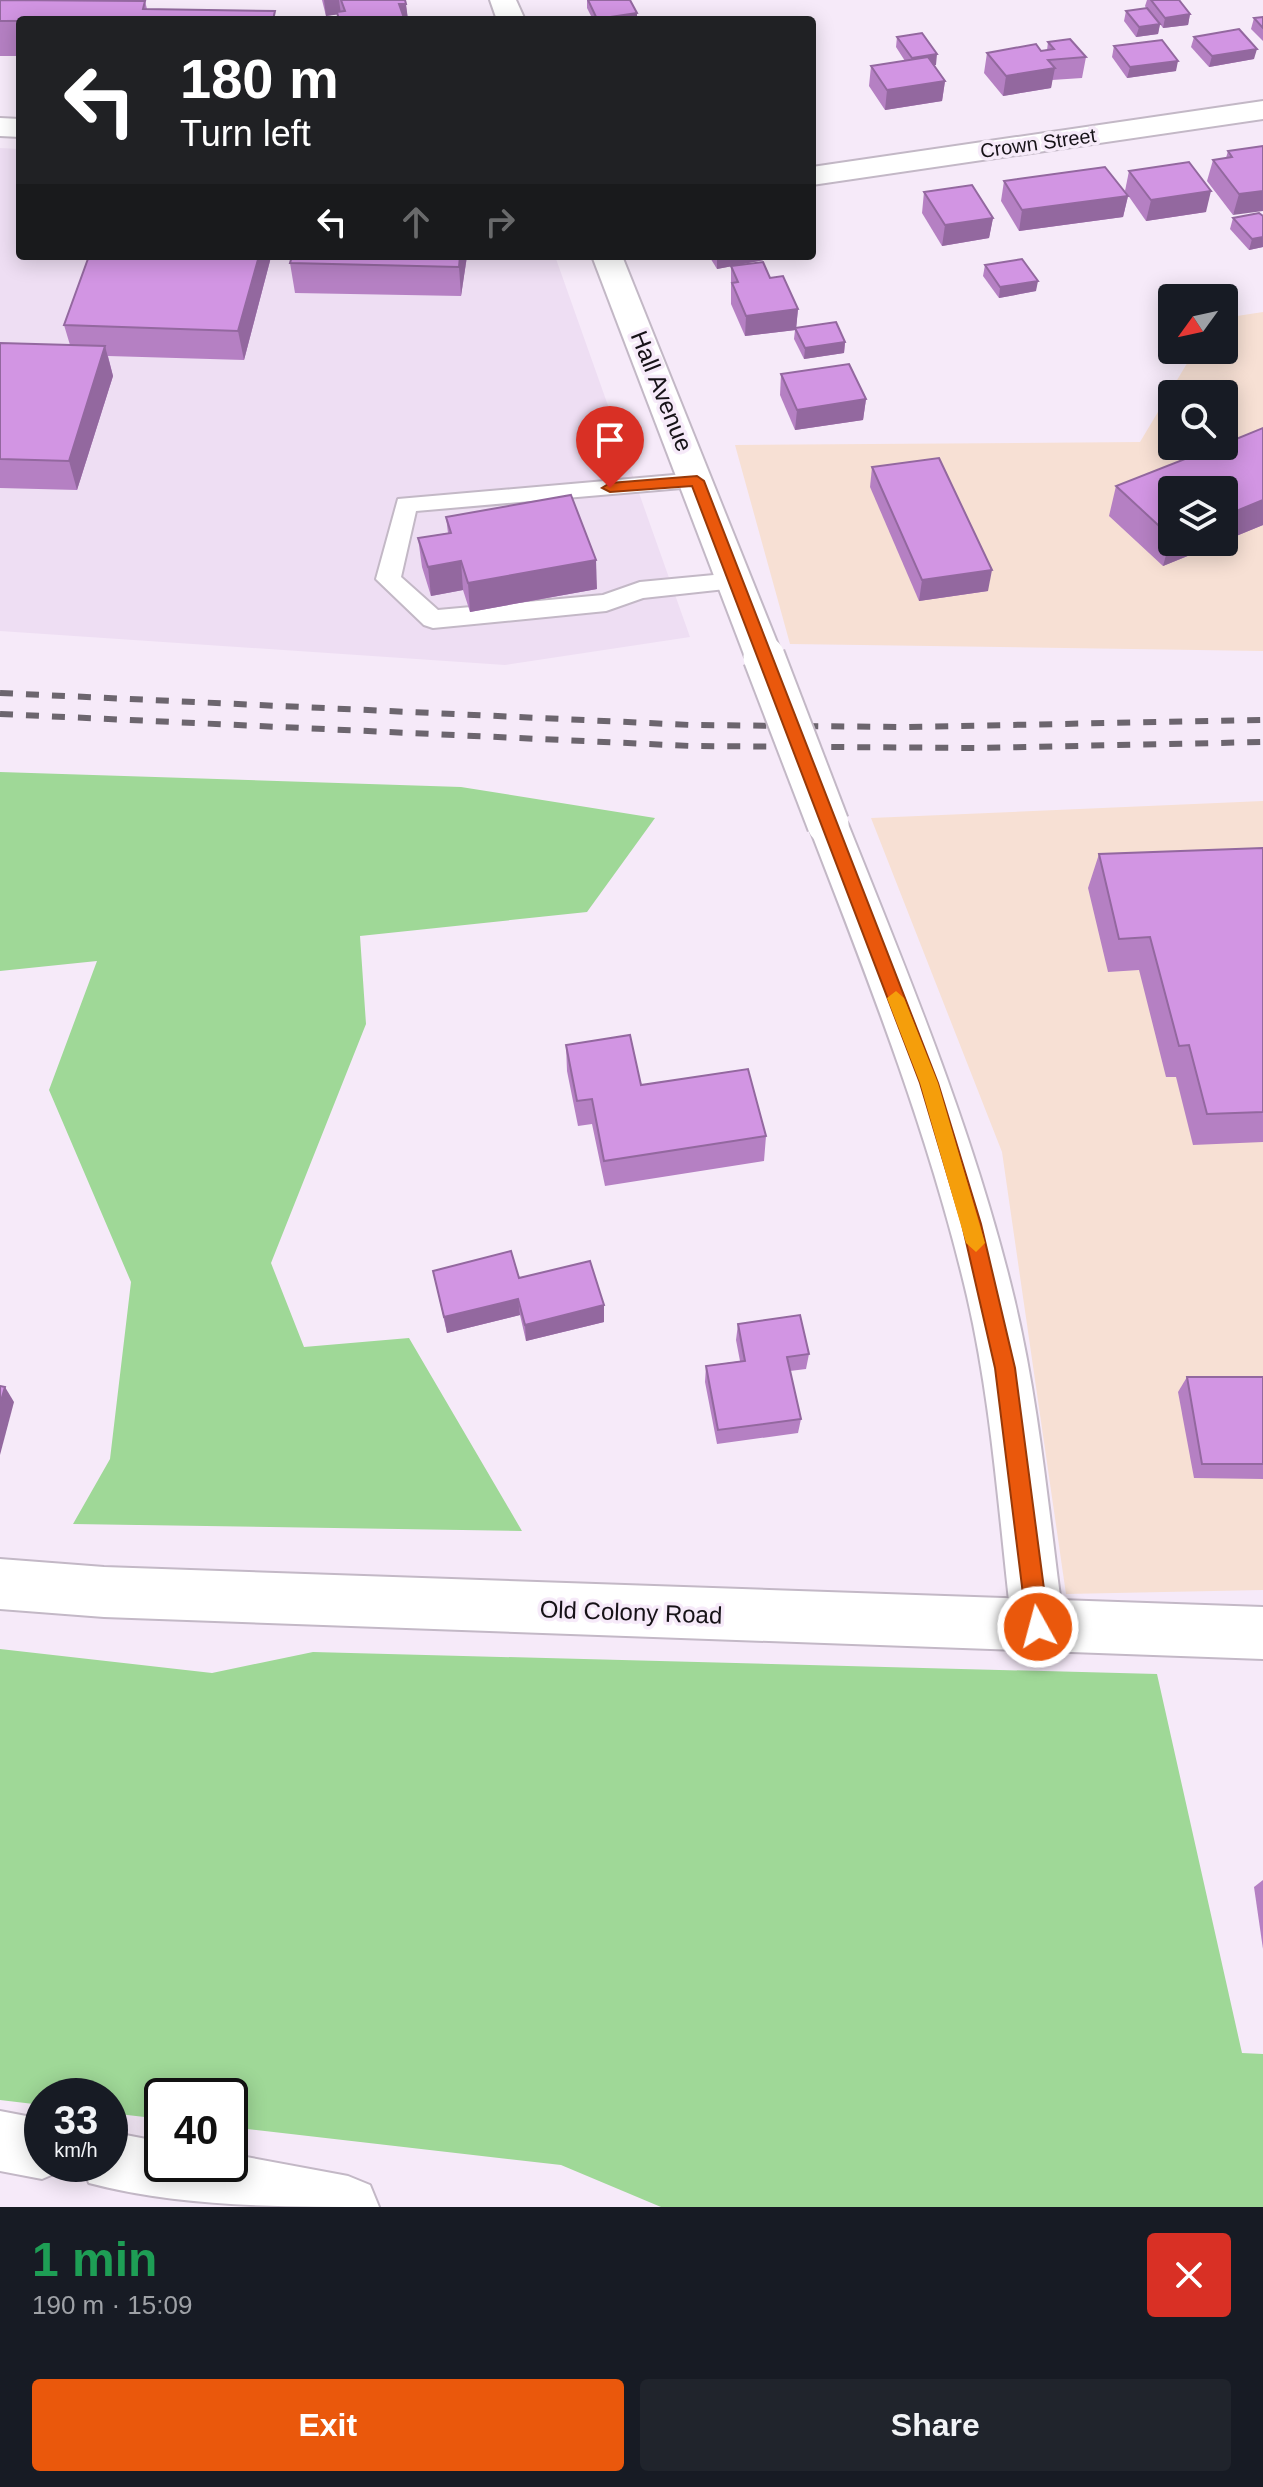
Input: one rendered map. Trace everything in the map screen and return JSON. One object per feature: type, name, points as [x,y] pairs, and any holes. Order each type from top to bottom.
[{"type":"street","name":"Crown Street","points":[[816,175],[1263,110]]},
{"type":"street","name":"Hall Avenue","points":[[609,260],[929,1083],[971,1224],[1005,1368],[1038,1627]]},
{"type":"street","name":"Old Colony Road","points":[[0,1584],[104,1592],[1263,1633]]},
{"type":"street","points":[[0,2141],[24,2146]]},
{"type":"street","points":[[128,2165],[348,2207]]},
{"type":"lane","points":[[697,481],[406,504],[388,579],[433,619],[606,603],[640,590],[735,581]]},
{"type":"shaded area","points":[[0,148],[16,149],[16,260],[556,260],[690,637],[505,665],[0,631]]},
{"type":"shaded area","points":[[1263,312],[1263,651],[790,644],[735,445],[1140,442],[1158,412],[1158,460],[1238,460],[1238,380],[1177,380],[1187,364],[1238,364],[1238,316]]},
{"type":"shaded area","points":[[1263,801],[1263,1590],[1066,1594],[1002,1152],[871,818]]},
{"type":"green space","points":[[0,772],[461,787],[655,818],[587,912],[360,936],[366,1024],[271,1263],[304,1347],[409,1338],[522,1531],[73,1524],[110,1459],[131,1282],[49,1090],[97,961],[0,971]]},
{"type":"green space","points":[[0,1649],[212,1673],[313,1652],[1157,1674],[1242,2053],[1263,2054],[1263,2207],[661,2207],[561,2165],[248,2129],[248,2078],[144,2078],[144,2117],[128,2115],[128,2078],[24,2078],[24,2103],[0,2100]]},
{"type":"building","points":[[0,0],[145,1],[143,9],[275,11],[274,16],[16,16],[16,21],[0,21]]},
{"type":"building","points":[[341,0],[405,0],[406,4],[399,4],[403,16],[338,16],[337,12],[345,11]]},
{"type":"building","points":[[588,0],[630,0],[637,13],[617,16],[596,16]]},
{"type":"building","points":[[1151,0],[1179,0],[1190,14],[1165,18]]},
{"type":"building","points":[[1147,8],[1160,24],[1139,27],[1126,11]]},
{"type":"building","points":[[1263,17],[1263,28],[1254,18]]},
{"type":"building","points":[[1239,29],[1257,49],[1212,56],[1194,37]]},
{"type":"building","points":[[922,33],[937,54],[912,58],[897,37]]},
{"type":"building","points":[[1070,39],[1086,57],[1048,60],[1055,68],[1006,76],[987,53],[1036,44],[1041,51],[1054,49],[1048,42]]},
{"type":"building","points":[[1162,40],[1178,61],[1130,67],[1114,46]]},
{"type":"building","points":[[928,57],[945,81],[887,90],[871,66]]},
{"type":"building","points":[[1263,146],[1263,191],[1239,194],[1213,160],[1232,157],[1228,151]]},
{"type":"building","points":[[1189,162],[1211,191],[1151,200],[1129,171]]},
{"type":"building","points":[[1105,167],[1128,196],[1022,210],[1004,181]]},
{"type":"building","points":[[972,185],[993,218],[945,225],[924,192]]},
{"type":"building","points":[[1259,213],[1263,216],[1263,237],[1252,239],[1233,218]]},
{"type":"building","points":[[1022,259],[1038,281],[1000,287],[985,265]]},
{"type":"building","points":[[88,260],[258,260],[238,331],[64,325]]},
{"type":"building","points":[[291,260],[460,260],[459,267],[290,263]]},
{"type":"building","points":[[763,262],[770,278],[783,276],[798,309],[746,316],[732,283],[738,282],[731,266]]},
{"type":"building","points":[[836,322],[845,342],[805,348],[795,328]]},
{"type":"building","points":[[0,343],[105,346],[69,461],[0,459]]},
{"type":"building","points":[[849,364],[866,399],[797,410],[781,374]]},
{"type":"building","points":[[1263,428],[1263,500],[1238,510],[1238,476],[1158,476],[1158,525],[1116,486],[1182,460],[1238,460],[1238,438]]},
{"type":"building","points":[[939,458],[992,570],[922,580],[872,467]]},
{"type":"building","points":[[571,495],[596,560],[468,583],[461,561],[428,567],[418,538],[451,533],[446,517]]},
{"type":"building","points":[[1263,848],[1263,1112],[1207,1114],[1189,1045],[1179,1046],[1150,937],[1119,939],[1099,854]]},
{"type":"building","points":[[630,1035],[641,1085],[748,1069],[766,1136],[604,1161],[592,1099],[577,1101],[566,1045]]},
{"type":"building","points":[[511,1251],[519,1278],[590,1261],[604,1305],[525,1325],[518,1299],[444,1317],[433,1271]]},
{"type":"building","points":[[800,1315],[809,1354],[787,1357],[801,1419],[718,1430],[706,1366],[745,1361],[738,1324]]},
{"type":"building","points":[[1187,1377],[1263,1377],[1263,1464],[1202,1464]]},
{"type":"building","points":[[0,1386],[5,1387],[0,1404]]},
{"type":"railway","points":[[0,693],[691,725],[906,727],[1263,720]]},
{"type":"railway","points":[[0,714],[691,746],[977,748],[1263,742]]},
{"type":"slow traffic","points":[[896,998],[929,1083],[976,1243]]},
{"type":"route","points":[[610,488],[697,481],[929,1083],[971,1224],[1005,1368],[1038,1627]]}]
